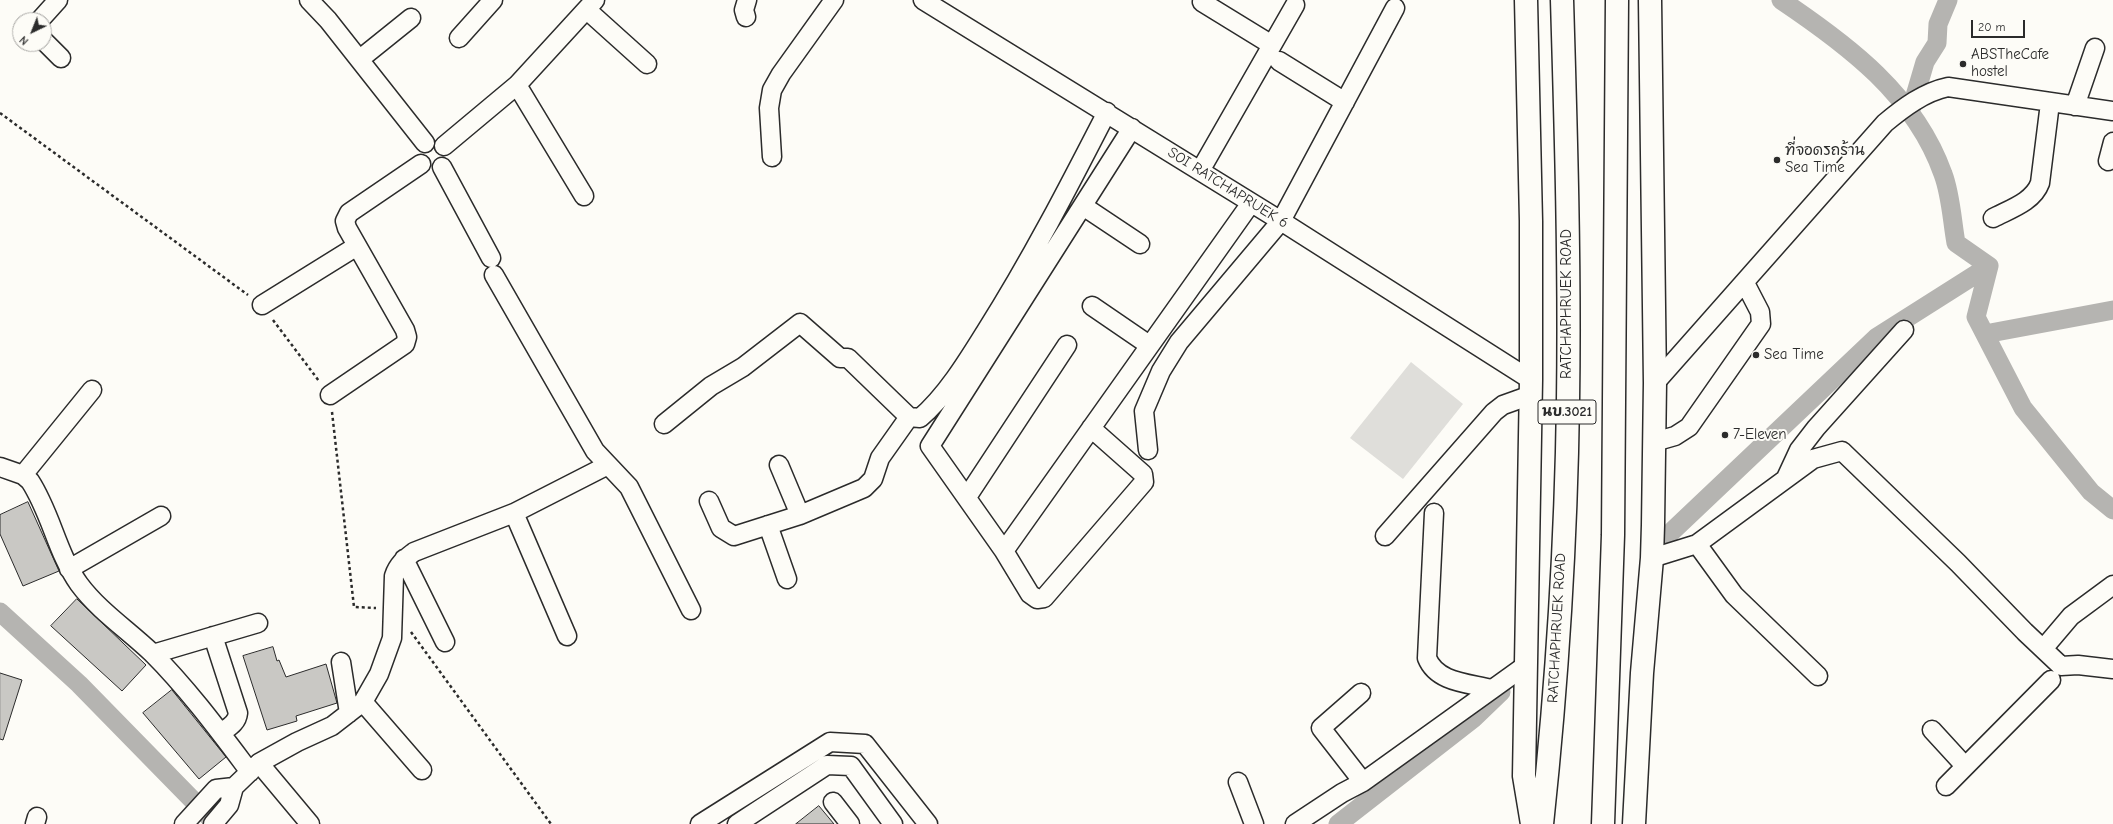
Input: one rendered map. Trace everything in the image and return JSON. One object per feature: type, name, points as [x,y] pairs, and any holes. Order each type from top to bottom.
[{"type":"main road","name":"RATCHAPHRUEK ROAD","points":[[1526,0],[1531,221],[1531,388],[1524,776],[1532,824]]},
{"type":"main road","name":"RATCHAPHRUEK ROAD","points":[[1542,824],[1557,646],[1568,402],[1567,151],[1562,0]]},
{"type":"main road","name":"นบ.3021","points":[[1603,824],[1613,536],[1617,0]]},
{"type":"main road","points":[[1634,824],[1642,673],[1652,558],[1655,383],[1650,0]]},
{"type":"street","points":[[47,12],[58,0]]},
{"type":"street","points":[[309,0],[360,59],[425,143]]},
{"type":"street","points":[[459,38],[493,0]]},
{"type":"street","points":[[772,156],[770,108],[772,90],[781,74],[834,0]]},
{"type":"street","name":"SOI RATCHAPRUEK 6","points":[[923,0],[1107,112],[1281,221],[1531,388]]},
{"type":"street","points":[[1202,2],[1345,102]]},
{"type":"street","points":[[444,146],[517,84],[591,5],[647,64]]},
{"type":"street","points":[[1200,171],[1275,53],[1295,5]]},
{"type":"street","points":[[1148,450],[1144,411],[1161,371],[1180,342],[1281,221],[1395,8]]},
{"type":"street","points":[[360,59],[411,18]]},
{"type":"street","points":[[2075,106],[2096,48]]},
{"type":"street","points":[[52,49],[61,58]]},
{"type":"street","points":[[517,84],[584,196]]},
{"type":"street","points":[[1655,383],[1885,123],[1902,109],[1937,89],[1958,88],[2050,103],[2113,111]]},
{"type":"street","points":[[1993,218],[2032,197],[2037,191],[2040,183],[2050,103]]},
{"type":"street","points":[[664,424],[711,386],[743,367],[800,323],[840,358],[848,358],[909,417],[918,419],[924,415],[966,363],[1010,293],[1044,234],[1107,112]]},
{"type":"street","points":[[1091,428],[1143,474],[1144,482],[1044,598],[1037,599],[1030,594],[1004,551],[930,446],[1132,128]]},
{"type":"street","points":[[437,141],[444,146],[448,157],[442,167],[431,170],[421,164],[418,152],[425,143],[437,141]]},
{"type":"street","points":[[2108,161],[2113,142]]},
{"type":"street","points":[[330,394],[400,349],[405,344],[407,337],[405,330],[357,246],[345,221],[349,213],[421,164]]},
{"type":"street","points":[[442,167],[492,266],[592,445],[608,465],[629,487],[692,610]]},
{"type":"street","points":[[1004,551],[1251,203]]},
{"type":"street","points":[[1083,206],[1140,244]]},
{"type":"street","points":[[262,305],[357,246]]},
{"type":"street","points":[[1654,442],[1675,436],[1689,427],[1761,324],[1760,312],[1745,283]]},
{"type":"street","points":[[1092,306],[1149,346]]},
{"type":"street","points":[[1784,481],[1799,450],[1816,428],[1904,330]]},
{"type":"street","points":[[967,497],[1067,346]]},
{"type":"street","points":[[1385,536],[1494,412],[1531,388]]},
{"type":"street","points":[[23,475],[92,390]]},
{"type":"street","points":[[709,501],[721,528],[734,536],[800,515],[864,488],[873,479],[880,458],[886,447],[909,417]]},
{"type":"street","points":[[1652,558],[1697,544],[1813,459],[1842,450],[2061,666],[2078,665],[2113,669]]},
{"type":"street","points":[[184,824],[225,788],[254,768],[297,742],[332,726],[356,708],[387,656],[392,638],[394,576],[397,568],[404,559],[414,552],[514,513],[608,465]]},
{"type":"street","points":[[779,465],[800,515]]},
{"type":"street","points":[[0,467],[23,475],[34,487],[69,569],[90,597],[152,654],[221,733],[310,824]]},
{"type":"street","points":[[514,513],[567,636]]},
{"type":"street","points":[[1434,513],[1427,658],[1430,666],[1447,679],[1492,689]]},
{"type":"street","points":[[69,569],[162,516]]},
{"type":"street","points":[[768,526],[787,579]]},
{"type":"street","points":[[1697,544],[1734,595],[1818,676]]},
{"type":"street","points":[[404,559],[445,642]]},
{"type":"street","points":[[2043,649],[2071,616],[2113,586]]},
{"type":"street","points":[[152,654],[258,623]]},
{"type":"street","points":[[213,636],[238,713],[238,718],[234,724],[221,733]]},
{"type":"street","points":[[341,662],[356,708],[422,770]]},
{"type":"street","points":[[1295,824],[1342,793],[1363,782],[1526,665]]},
{"type":"street","points":[[1946,786],[2051,680]]},
{"type":"street","points":[[1361,693],[1321,728],[1363,782]]},
{"type":"street","points":[[1932,730],[1965,766]]},
{"type":"street","points":[[700,824],[830,742],[865,744],[928,824]]},
{"type":"street","points":[[737,824],[827,765],[851,766],[893,824]]},
{"type":"street","points":[[1238,782],[1254,824]]},
{"type":"street","points":[[213,824],[229,805],[225,788]]},
{"type":"street","points":[[833,802],[850,824]]},
{"type":"path","points":[[0,113],[262,305],[330,394],[354,607],[393,608],[551,824]]},
{"type":"shaded area","points":[[1411,362],[1463,404],[1403,479],[1350,438]]},
{"type":"building","points":[[28,502],[59,571],[23,586],[0,534],[0,515]]},
{"type":"building","points":[[77,599],[146,665],[122,691],[51,626]]},
{"type":"building","points":[[273,647],[277,661],[279,660],[286,677],[326,664],[337,703],[296,716],[297,721],[267,730],[243,656]]},
{"type":"building","points":[[0,673],[22,680],[3,740],[0,739]]},
{"type":"building","points":[[172,690],[226,757],[199,779],[143,713]]},
{"type":"building","points":[[819,806],[834,824],[796,824]]},
{"type":"waterway","points":[[1781,0],[1831,35],[1877,74],[1897,96],[1915,120],[1931,146],[1946,182],[1956,243],[1989,266],[1976,317],[2023,408],[2091,492],[2113,510]]},
{"type":"waterway","points":[[1910,113],[1925,62],[1937,43],[1938,24],[1948,0]]},
{"type":"waterway","points":[[1666,537],[1877,337],[1989,266]]},
{"type":"waterway","points":[[1985,334],[2113,310]]},
{"type":"waterway","points":[[0,612],[79,684],[216,824]]},
{"type":"waterway","points":[[1338,824],[1474,718],[1501,692]]},
{"type":"place","name":"ABSTheCafe hostel","points":[[1963,64]]},
{"type":"place","name":"ที่จอดรถร้าน Sea Time","points":[[1777,160]]},
{"type":"place","name":"Sea Time","points":[[1756,355]]},
{"type":"place","name":"7-Eleven","points":[[1725,435]]}]
